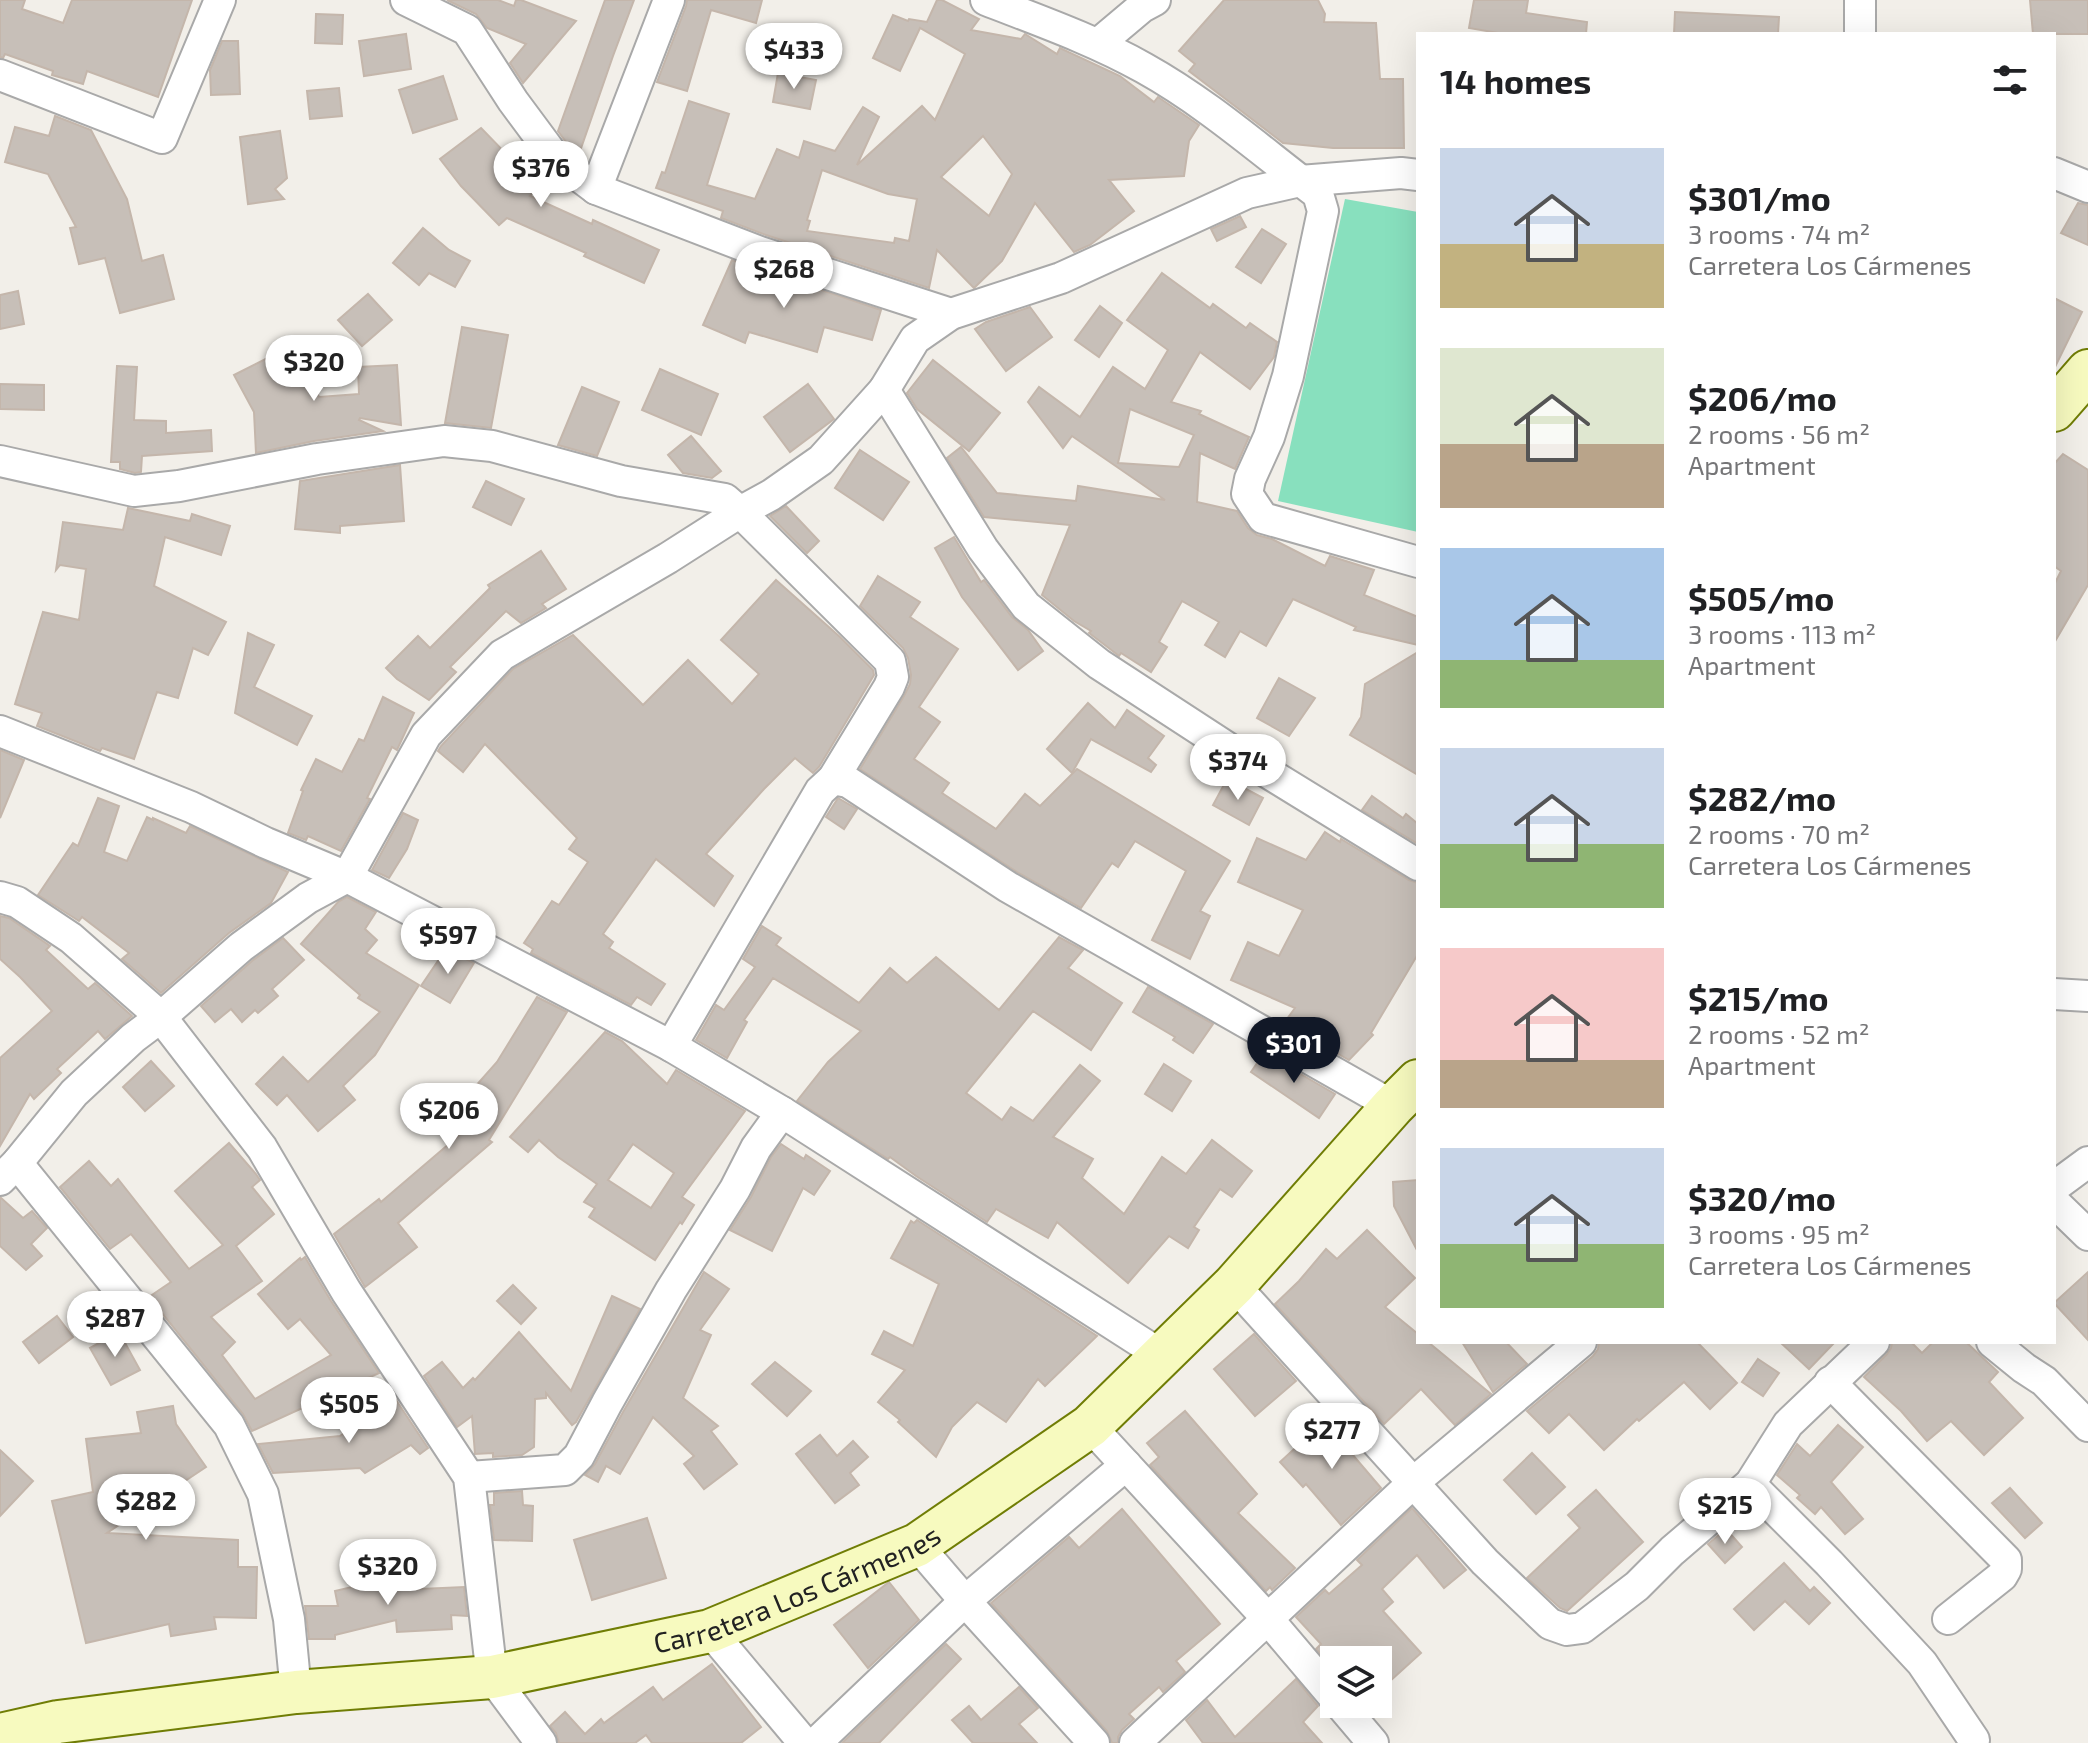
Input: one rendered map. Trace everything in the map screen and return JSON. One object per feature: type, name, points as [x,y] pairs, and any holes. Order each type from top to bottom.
[{"type":"main road","points":[[2056,406],[2088,371]]},
{"type":"main road","name":"Carretera Los Cármenes","points":[[0,1735],[58,1722],[296,1692],[492,1677],[710,1631],[917,1545],[1090,1426],[1234,1285],[1406,1093]]},
{"type":"street","points":[[0,75],[162,138],[220,0]]},
{"type":"street","points":[[406,0],[467,30],[513,101],[556,159],[596,189],[760,252],[951,314]]},
{"type":"street","points":[[596,189],[669,0]]},
{"type":"street","points":[[986,0],[1098,44],[1147,70],[1219,117],[1318,194],[1323,211],[1288,376],[1247,494],[1263,518],[1416,561]]},
{"type":"street","points":[[1098,44],[1142,7],[1155,0]]},
{"type":"street","points":[[1860,0],[1860,32]]},
{"type":"street","points":[[296,1692],[289,1619],[263,1494],[229,1425],[8,1171],[74,1093],[133,1038],[241,947],[308,898],[347,877],[426,735],[502,655],[668,558],[771,495],[821,460],[884,390],[915,339],[951,314],[1061,278],[1247,193],[1300,181],[1401,173],[1416,175]]},
{"type":"street","points":[[2056,174],[2088,187]]},
{"type":"street","points":[[884,390],[983,549],[1026,606],[1099,664],[1416,864]]},
{"type":"street","points":[[0,461],[134,491],[179,486],[317,459],[444,441],[492,446],[621,481],[725,499],[740,512],[890,661],[893,677],[833,779],[820,791],[671,1046]]},
{"type":"street","points":[[0,731],[191,807],[347,877],[671,1046],[782,1112],[1161,1355]]},
{"type":"street","points":[[833,779],[848,782],[1008,887],[1406,1093]]},
{"type":"street","points":[[0,897],[17,902],[71,938],[161,1017],[262,1148],[346,1291],[469,1477],[492,1677],[541,1743]]},
{"type":"street","points":[[2056,994],[2088,996]]},
{"type":"street","points":[[469,1477],[565,1470],[579,1456],[671,1290],[735,1189],[756,1148],[782,1112]]},
{"type":"street","points":[[2056,1186],[2088,1162]]},
{"type":"street","points":[[2056,1204],[2088,1235]]},
{"type":"street","points":[[1234,1285],[1485,1562],[1550,1624],[1567,1630],[1582,1628],[1637,1586],[1672,1551],[1750,1484],[1788,1424],[1872,1344]]},
{"type":"street","points":[[1135,1743],[1414,1482],[1579,1344]]},
{"type":"street","points":[[1994,1344],[2044,1381],[2088,1426]]},
{"type":"street","points":[[1830,1382],[2006,1560],[2002,1576],[1948,1619]]},
{"type":"street","points":[[1090,1426],[1267,1618],[1320,1680]]},
{"type":"street","points":[[816,1743],[965,1601],[1126,1465]]},
{"type":"street","points":[[1750,1484],[1922,1663],[1974,1740]]},
{"type":"street","points":[[917,1545],[1094,1743]]},
{"type":"street","points":[[710,1631],[804,1743]]},
{"type":"street","points":[[1352,1718],[1373,1743]]},
{"type":"green space","points":[[1345,199],[1416,212],[1416,532],[1278,501]]},
{"type":"building","points":[[0,0],[25,0],[22,9],[63,23],[72,0],[192,0],[158,97],[87,71],[83,84],[52,75],[53,71],[5,54],[3,58],[0,57]]},
{"type":"building","points":[[447,0],[498,0],[514,6],[516,0],[521,0],[576,21],[523,83],[510,63],[526,44],[487,28],[476,14]]},
{"type":"building","points":[[605,0],[634,0],[579,154],[558,131]]},
{"type":"building","points":[[687,0],[762,0],[756,23],[711,10],[687,91],[657,82]]},
{"type":"building","points":[[937,0],[942,0],[979,19],[971,30],[1021,39],[1025,34],[1057,54],[1060,48],[1120,76],[1154,102],[1158,97],[1199,125],[1189,141],[1184,176],[1109,180],[1134,211],[1090,245],[1074,252],[1035,203],[1002,261],[974,288],[937,250],[929,288],[766,235],[721,218],[723,211],[656,188],[662,172],[665,173],[689,101],[729,114],[707,185],[755,199],[777,149],[799,158],[804,141],[835,151],[863,107],[879,117],[857,165],[922,106],[935,120],[965,54],[920,28],[900,71],[873,58],[893,15],[908,21],[927,22]],"holes":[[[983,136],[1012,174],[989,216],[941,177]],[[822,170],[888,194],[917,199],[909,241],[895,238],[894,243],[807,231],[810,221],[807,220]]]},
{"type":"building","points":[[1224,0],[1318,0],[1325,14],[1324,22],[1376,23],[1380,79],[1403,79],[1404,148],[1333,148],[1283,143],[1189,71],[1195,64],[1179,51]]},
{"type":"building","points":[[1474,0],[1528,0],[1526,13],[1587,22],[1586,32],[1492,32],[1469,28]]},
{"type":"building","points":[[2030,0],[2088,0],[2088,34],[2033,32]]},
{"type":"building","points":[[1675,12],[1779,17],[1778,32],[1674,32]]},
{"type":"building","points":[[316,14],[343,15],[342,44],[315,43]]},
{"type":"building","points":[[406,34],[411,69],[364,76],[359,41]]},
{"type":"building","points":[[222,41],[238,41],[240,94],[211,95],[210,70]]},
{"type":"building","points":[[778,73],[816,80],[810,109],[773,102]]},
{"type":"building","points":[[443,76],[457,119],[413,133],[399,90]]},
{"type":"building","points":[[339,88],[342,116],[310,119],[307,91]]},
{"type":"building","points":[[55,116],[91,130],[127,199],[142,261],[163,255],[174,299],[120,313],[105,258],[79,264],[70,228],[76,227],[48,174],[5,162],[15,127],[49,136]]},
{"type":"building","points":[[481,128],[512,160],[504,179],[533,193],[530,196],[659,250],[644,283],[507,218],[499,225],[440,159]]},
{"type":"building","points":[[280,131],[287,178],[275,189],[284,199],[248,204],[240,137]]},
{"type":"building","points":[[2078,203],[2088,205],[2088,245],[2061,233]]},
{"type":"building","points":[[1240,216],[1246,227],[1217,241],[1211,229]]},
{"type":"building","points":[[423,228],[449,250],[470,261],[455,287],[429,273],[419,285],[393,263]]},
{"type":"building","points":[[1262,229],[1286,244],[1261,283],[1236,267]]},
{"type":"building","points":[[732,260],[881,310],[872,340],[824,327],[817,352],[749,332],[745,343],[703,325]]},
{"type":"building","points":[[1162,273],[1210,308],[1213,304],[1246,328],[1250,323],[1277,342],[1274,357],[1250,389],[1200,352],[1171,402],[1201,411],[1199,414],[1249,437],[1235,469],[1200,453],[1197,502],[1237,511],[1248,528],[1257,535],[1272,539],[1325,566],[1330,556],[1374,570],[1364,595],[1416,616],[1416,645],[1354,630],[1356,627],[1293,599],[1266,646],[1240,631],[1225,657],[1205,645],[1219,622],[1182,601],[1159,642],[1167,647],[1151,672],[1121,653],[1119,656],[1042,595],[1070,525],[984,517],[947,458],[961,447],[997,493],[1076,501],[1078,486],[1165,500],[1072,436],[1063,448],[1028,402],[1039,387],[1080,417],[1113,367],[1145,389],[1168,350],[1127,320]],"holes":[[[1130,409],[1194,435],[1179,467],[1118,463]]]},
{"type":"building","points":[[18,291],[24,324],[0,329],[0,295]]},
{"type":"building","points":[[368,294],[392,320],[362,346],[338,320]]},
{"type":"building","points":[[2056,299],[2082,312],[2056,365]]},
{"type":"building","points":[[1100,306],[1122,323],[1099,357],[1075,340]]},
{"type":"building","points":[[1030,307],[1052,337],[1006,371],[975,329],[986,322]]},
{"type":"building","points":[[462,327],[508,335],[491,428],[445,423]]},
{"type":"building","points":[[293,345],[319,397],[359,394],[358,367],[397,365],[401,425],[360,418],[383,431],[256,453],[254,412],[234,375]]},
{"type":"building","points":[[933,360],[1000,413],[969,451],[917,409],[907,393]]},
{"type":"building","points":[[117,366],[137,367],[134,420],[166,421],[166,433],[211,430],[212,451],[142,456],[141,472],[135,473],[120,469],[120,462],[111,462]]},
{"type":"building","points":[[660,369],[718,394],[701,435],[642,410]]},
{"type":"building","points":[[0,384],[44,385],[44,410],[0,409]]},
{"type":"building","points":[[808,384],[834,419],[790,452],[764,417]]},
{"type":"building","points":[[582,387],[619,402],[597,456],[558,445]]},
{"type":"building","points":[[691,436],[721,471],[712,478],[683,473],[668,455]]},
{"type":"building","points":[[860,450],[909,482],[883,520],[835,488]]},
{"type":"building","points":[[2063,454],[2088,470],[2088,585],[2056,640],[2056,581],[2061,571],[2056,567],[2056,462]]},
{"type":"building","points":[[400,465],[404,521],[340,526],[340,533],[295,529],[300,481]]},
{"type":"building","points":[[486,481],[524,499],[511,525],[473,507]]},
{"type":"building","points":[[786,506],[819,541],[807,553],[770,516]]},
{"type":"building","points":[[128,508],[190,521],[192,514],[230,526],[221,555],[165,537],[154,586],[226,622],[208,655],[193,648],[178,698],[157,692],[134,759],[102,748],[100,751],[37,726],[42,713],[15,704],[43,612],[79,620],[86,569],[60,565],[56,570],[63,522],[123,530]]},
{"type":"building","points":[[954,537],[981,582],[984,580],[1043,651],[1018,670],[962,597],[935,548]]},
{"type":"building","points":[[541,551],[566,589],[542,604],[546,608],[521,623],[506,611],[450,667],[456,672],[429,700],[386,668],[418,636],[430,648],[490,588],[488,585]]},
{"type":"building","points":[[878,576],[920,602],[910,617],[958,649],[919,707],[940,722],[914,759],[949,783],[942,793],[996,829],[1025,794],[1040,806],[1077,769],[1230,861],[1200,911],[1210,916],[1190,959],[1152,940],[1186,871],[1135,841],[1118,867],[1112,863],[1081,908],[1017,872],[860,769],[904,696],[911,675],[903,648],[860,606]]},
{"type":"building","points":[[776,580],[840,637],[873,670],[874,675],[819,767],[813,773],[795,758],[706,854],[733,876],[714,906],[656,859],[603,934],[613,942],[609,948],[665,984],[651,1005],[637,997],[631,1005],[531,953],[533,949],[524,943],[552,901],[559,905],[588,862],[569,849],[577,838],[485,744],[463,772],[438,751],[513,669],[573,635],[643,705],[688,660],[732,704],[759,674],[721,640]]},
{"type":"building","points":[[248,633],[274,645],[254,687],[312,716],[297,745],[235,713]]},
{"type":"building","points":[[1416,653],[1416,774],[1350,735],[1361,717],[1365,684]]},
{"type":"building","points":[[1279,678],[1315,698],[1289,736],[1257,718]]},
{"type":"building","points":[[383,697],[414,713],[397,750],[392,747],[367,798],[370,799],[341,851],[308,836],[306,840],[288,833],[301,790],[316,759],[342,772],[359,739],[364,741]]},
{"type":"building","points":[[1088,703],[1115,728],[1127,710],[1164,736],[1148,758],[1156,765],[1151,772],[1091,739],[1072,773],[1047,749]]},
{"type":"building","points":[[0,750],[24,760],[0,818]]},
{"type":"building","points":[[1227,779],[1263,798],[1249,825],[1213,805]]},
{"type":"building","points":[[1372,796],[1403,818],[1406,814],[1416,822],[1416,843],[1362,810]]},
{"type":"building","points":[[98,798],[119,806],[104,852],[127,861],[147,817],[186,833],[190,826],[288,872],[271,903],[229,933],[161,993],[122,959],[129,953],[82,917],[79,921],[38,895],[73,843],[78,846]]},
{"type":"building","points":[[838,798],[857,809],[844,829],[826,817]]},
{"type":"building","points":[[403,813],[418,820],[407,849],[389,878],[372,870]]},
{"type":"building","points":[[1325,832],[1416,882],[1416,957],[1371,1033],[1373,1035],[1349,1060],[1284,1023],[1295,1008],[1231,980],[1248,942],[1279,956],[1303,910],[1238,882],[1257,838],[1306,860]]},
{"type":"building","points":[[347,897],[376,912],[365,929],[377,940],[366,953],[419,985],[375,1055],[343,1086],[355,1100],[318,1131],[287,1095],[277,1105],[256,1084],[283,1057],[308,1082],[380,1012],[358,998],[360,995],[301,944],[338,902]]},
{"type":"building","points":[[0,916],[9,918],[50,946],[46,950],[88,989],[95,983],[132,1016],[105,1039],[98,1031],[57,1069],[61,1073],[34,1099],[30,1094],[0,1146],[0,1058],[52,1011],[0,959]]},
{"type":"building","points":[[762,926],[781,938],[776,945],[859,1003],[890,968],[907,983],[936,957],[999,1010],[1059,937],[1083,950],[1068,968],[1122,1003],[1091,1050],[1033,1011],[966,1093],[1002,1120],[1011,1107],[1033,1121],[1080,1065],[1100,1081],[1053,1137],[1093,1159],[1082,1178],[1124,1214],[1162,1157],[1186,1174],[1212,1140],[1252,1171],[1232,1197],[1220,1189],[1194,1227],[1199,1230],[1188,1248],[1169,1236],[1128,1283],[1057,1222],[1048,1238],[996,1209],[987,1222],[890,1157],[888,1159],[797,1101],[828,1062],[861,1031],[773,978],[744,1020],[747,1022],[727,1058],[696,1040],[716,1005],[724,1010],[755,967],[743,959]]},
{"type":"building","points":[[283,938],[304,960],[272,989],[278,996],[242,1022],[231,1009],[215,1022],[201,1006]]},
{"type":"building","points":[[446,949],[474,963],[450,1003],[421,986]]},
{"type":"building","points":[[1148,987],[1213,1024],[1193,1053],[1173,1040],[1175,1037],[1133,1012]]},
{"type":"building","points":[[537,997],[567,1012],[489,1140],[492,1142],[398,1223],[417,1247],[365,1287],[334,1234],[379,1199],[381,1202],[484,1114],[466,1097],[497,1062]]},
{"type":"building","points":[[605,1032],[622,1041],[667,1084],[676,1070],[745,1111],[682,1197],[694,1205],[655,1260],[589,1217],[595,1208],[584,1202],[597,1184],[539,1140],[528,1152],[510,1137]],"holes":[[[633,1144],[674,1173],[651,1208],[608,1180]]]},
{"type":"building","points":[[1264,1053],[1335,1094],[1319,1118],[1251,1072]]},
{"type":"building","points":[[151,1061],[174,1086],[145,1111],[123,1087]]},
{"type":"building","points":[[1164,1064],[1191,1081],[1172,1111],[1145,1094]]},
{"type":"building","points":[[229,1143],[260,1180],[252,1187],[274,1214],[236,1246],[262,1281],[211,1317],[235,1342],[222,1355],[255,1399],[331,1355],[300,1319],[288,1329],[258,1294],[305,1257],[379,1373],[252,1431],[243,1414],[149,1297],[171,1282],[131,1234],[110,1249],[60,1187],[89,1161],[111,1186],[118,1179],[189,1269],[223,1245],[175,1191]]},
{"type":"building","points":[[781,1144],[804,1159],[806,1155],[830,1171],[814,1195],[803,1188],[772,1251],[730,1230]]},
{"type":"building","points":[[1416,1180],[1416,1248],[1394,1206],[1393,1182]]},
{"type":"building","points":[[0,1197],[23,1218],[32,1211],[47,1228],[31,1244],[42,1256],[26,1270],[0,1246]]},
{"type":"building","points":[[917,1220],[1097,1336],[1045,1386],[1038,1379],[1006,1422],[977,1402],[952,1427],[936,1457],[878,1402],[905,1370],[872,1354],[884,1331],[913,1346],[939,1284],[891,1258],[911,1221],[914,1223]]},
{"type":"building","points":[[1367,1230],[1415,1278],[1385,1307],[1416,1332],[1416,1344],[1430,1344],[1491,1394],[1455,1425],[1421,1389],[1384,1424],[1275,1304],[1326,1249],[1337,1259]]},
{"type":"building","points":[[704,1272],[729,1289],[700,1330],[711,1335],[683,1398],[718,1426],[711,1431],[737,1464],[704,1489],[684,1464],[694,1456],[653,1417],[620,1474],[606,1466],[598,1482],[585,1475],[595,1464]]},
{"type":"building","points":[[2088,1272],[2088,1340],[2056,1305],[2056,1301]]},
{"type":"building","points":[[513,1285],[536,1308],[521,1324],[497,1301]]},
{"type":"building","points":[[612,1296],[640,1309],[576,1422],[572,1425],[546,1393],[546,1398],[535,1399],[534,1447],[522,1455],[493,1457],[493,1453],[475,1454],[472,1416],[457,1427],[424,1376],[442,1362],[463,1388],[473,1378],[475,1380],[519,1332],[571,1391]]},
{"type":"building","points":[[57,1316],[73,1337],[39,1363],[23,1342]]},
{"type":"building","points":[[119,1332],[140,1370],[111,1385],[90,1348]]},
{"type":"building","points":[[1254,1334],[1296,1381],[1255,1416],[1214,1369]]},
{"type":"building","points":[[1463,1344],[1508,1344],[1527,1364],[1493,1392]]},
{"type":"building","points":[[1599,1344],[1699,1344],[1737,1383],[1710,1409],[1684,1382],[1604,1450],[1569,1414],[1549,1433],[1527,1411],[1598,1349]]},
{"type":"building","points":[[1782,1344],[1833,1344],[1809,1369]]},
{"type":"building","points":[[1892,1344],[1913,1344],[1922,1353],[1931,1344],[1968,1344],[1998,1372],[1989,1382],[2023,1418],[1984,1455],[1951,1421],[1927,1441],[1901,1411],[1864,1377]]},
{"type":"building","points":[[1758,1359],[1779,1373],[1763,1396],[1742,1382]]},
{"type":"building","points":[[775,1362],[811,1391],[787,1416],[752,1384]]},
{"type":"building","points":[[394,1397],[428,1448],[420,1454],[411,1445],[365,1473],[360,1468],[273,1473],[258,1444],[340,1436]]},
{"type":"building","points":[[173,1406],[176,1424],[206,1467],[107,1533],[238,1540],[238,1567],[257,1567],[256,1618],[214,1617],[216,1629],[171,1636],[169,1624],[86,1643],[52,1501],[93,1492],[86,1439],[141,1433],[137,1412]]},
{"type":"building","points":[[1185,1411],[1257,1494],[1238,1513],[1295,1568],[1272,1590],[1270,1587],[1266,1591],[1150,1465],[1159,1457],[1147,1443]]},
{"type":"building","points":[[1329,1417],[1352,1442],[1346,1447],[1381,1488],[1341,1525],[1306,1484],[1303,1487],[1280,1462]]},
{"type":"building","points":[[1838,1425],[1863,1447],[1831,1482],[1863,1519],[1845,1534],[1821,1507],[1815,1514],[1797,1498],[1800,1495],[1777,1475],[1797,1444],[1810,1456]]},
{"type":"building","points":[[820,1435],[837,1456],[853,1441],[868,1457],[850,1473],[859,1485],[835,1503],[796,1454]]},
{"type":"building","points":[[0,1450],[33,1481],[0,1516]]},
{"type":"building","points":[[1532,1453],[1565,1487],[1536,1514],[1504,1480]]},
{"type":"building","points":[[2010,1488],[2042,1523],[2025,1538],[1992,1503]]},
{"type":"building","points":[[1596,1490],[1643,1542],[1567,1611],[1527,1578],[1580,1528],[1568,1515]]},
{"type":"building","points":[[522,1491],[523,1505],[533,1506],[532,1541],[494,1540],[490,1505],[494,1505],[494,1493]]},
{"type":"building","points":[[1412,1508],[1466,1570],[1444,1588],[1417,1555],[1382,1589],[1393,1602],[1383,1611],[1421,1653],[1392,1679],[1392,1646],[1320,1646],[1320,1653],[1316,1649],[1321,1644],[1296,1617],[1325,1590],[1329,1594],[1362,1565],[1357,1560]]},
{"type":"building","points":[[1122,1509],[1220,1624],[1176,1661],[1185,1672],[1163,1692],[1159,1687],[1129,1714],[1134,1719],[1122,1730],[1118,1743],[1112,1743],[1107,1731],[991,1603],[1069,1537],[1079,1548]]},
{"type":"building","points":[[647,1518],[666,1578],[592,1600],[574,1540]]},
{"type":"building","points":[[1726,1529],[1742,1547],[1725,1563],[1708,1544]]},
{"type":"building","points":[[1784,1563],[1810,1591],[1814,1587],[1830,1603],[1809,1624],[1785,1601],[1754,1630],[1734,1609]]},
{"type":"building","points":[[420,1568],[420,1589],[464,1587],[467,1616],[451,1615],[452,1629],[397,1632],[396,1620],[335,1635],[335,1639],[309,1639],[305,1606],[338,1606],[335,1591],[395,1577],[395,1569]]},
{"type":"building","points":[[889,1582],[919,1620],[868,1668],[834,1625]]},
{"type":"building","points":[[946,1644],[961,1659],[879,1743],[842,1743]]},
{"type":"building","points":[[712,1664],[761,1727],[741,1743],[652,1743],[646,1735],[635,1743],[559,1743],[550,1726],[565,1712],[585,1734],[601,1719],[604,1723],[653,1687],[663,1700]]},
{"type":"building","points":[[1296,1679],[1318,1706],[1303,1722],[1322,1743],[1203,1743],[1186,1720],[1207,1700],[1235,1737]]},
{"type":"building","points":[[1019,1687],[1038,1708],[1019,1724],[1037,1743],[973,1743],[952,1720],[969,1706],[981,1720]]}]
